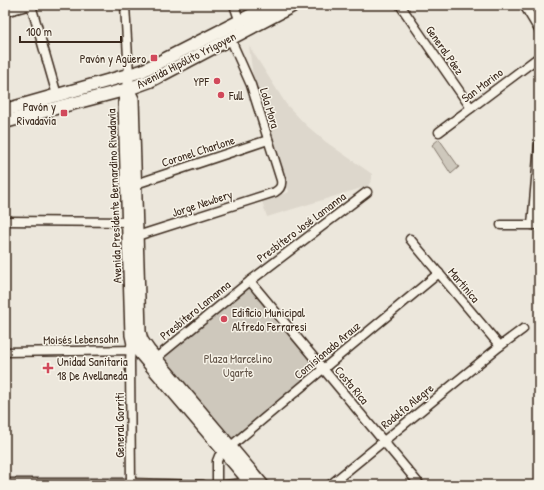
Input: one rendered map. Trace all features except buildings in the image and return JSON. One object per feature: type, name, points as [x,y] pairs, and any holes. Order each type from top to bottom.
[{"type":"main road","name":"Avenida Hipólito Yrigoyen","points":[[5,110],[142,71],[242,26],[294,5]]},
{"type":"main road","name":"Avenida Hipólito Yrigoyen","points":[[5,122],[128,89],[150,81],[230,38],[266,6]]},
{"type":"main road","points":[[128,89],[129,75]]},
{"type":"main road","name":"Avenida Presidente Bernardino Rivadavia","points":[[128,89],[133,99],[136,184],[133,222]]},
{"type":"main road","name":"Avenida Presidente Bernardino Rivadavia","points":[[128,89],[124,102],[133,222],[133,347],[227,449],[257,484]]},
{"type":"main road","name":"Avenida Presidente Bernardino Rivadavia","points":[[133,236],[141,336],[145,345],[227,449]]},
{"type":"street","points":[[5,12],[31,5],[57,95]]},
{"type":"street","points":[[125,5],[129,75]]},
{"type":"street","points":[[234,5],[242,26]]},
{"type":"street","name":"General Páez","points":[[400,5],[471,108]]},
{"type":"street","points":[[524,5],[539,30]]},
{"type":"street","name":"Lola Mora","points":[[230,38],[251,85],[281,180],[281,187]]},
{"type":"street","name":"San Marino","points":[[439,132],[539,57]]},
{"type":"street","name":"Coronel Charlone","points":[[136,184],[268,140]]},
{"type":"street","points":[[501,225],[536,225],[539,145]]},
{"type":"street","name":"Jorge Newbery","points":[[133,236],[275,192],[281,187]]},
{"type":"street","name":"Presbítero José Lamanna","points":[[250,281],[367,192]]},
{"type":"street","points":[[5,221],[133,222]]},
{"type":"street","name":"Martinica","points":[[410,239],[500,346]]},
{"type":"street","name":"Comisionado Arauz","points":[[227,449],[439,273]]},
{"type":"street","name":"Presbítero Lamanna","points":[[156,358],[250,281]]},
{"type":"street","name":"Costa Rica","points":[[250,281],[420,485]]},
{"type":"street","name":"Rodolfo Alegre","points":[[330,485],[500,346],[523,329]]},
{"type":"street","name":"Moisés Lebensohn","points":[[5,352],[133,347],[156,358]]},
{"type":"street","name":"General Gorriti","points":[[131,484],[133,347]]},
{"type":"street","points":[[217,485],[217,461],[219,456],[227,449]]},
{"type":"street","points":[[5,483],[203,485]]},
{"type":"street","points":[[225,485],[257,484]]},
{"type":"shaded area","points":[[249,46],[286,104],[306,125],[326,142],[372,174],[372,179],[368,186],[267,217],[262,201],[289,192],[253,77]]},
{"type":"green space","points":[[439,139],[459,167],[451,174],[432,145]]},
{"type":"green space","name":"Plaza Marcelino Ugarte","points":[[250,281],[323,369],[231,446],[156,358]]},
{"type":"place","name":"Pavón y Agüero","points":[[154,58]]},
{"type":"place","name":"YPF","points":[[217,81]]},
{"type":"place","name":"Full","points":[[221,95]]},
{"type":"place","name":"Pavón y Rivadavia","points":[[64,113]]},
{"type":"place","name":"Edificio Municipal Alfredo Ferraresi","points":[[224,319]]},
{"type":"place","name":"Unidad Sanitaria 18 De Avellaneda","points":[[48,368]]}]
